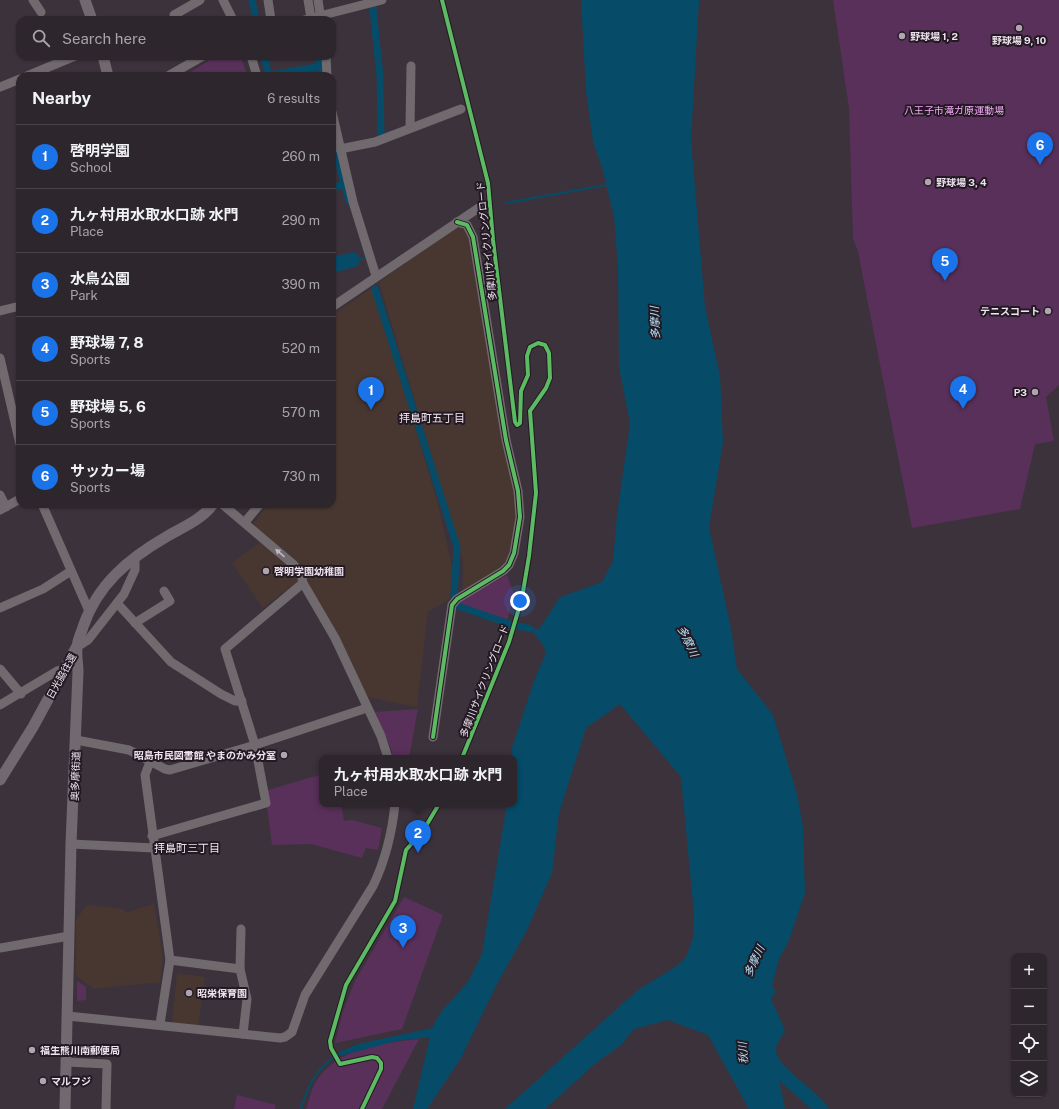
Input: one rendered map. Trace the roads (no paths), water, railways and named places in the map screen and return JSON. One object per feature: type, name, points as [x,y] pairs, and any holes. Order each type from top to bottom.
[{"type":"main road","points":[[85,0],[91,16]]},
{"type":"main road","points":[[104,60],[107,72]]},
{"type":"main road","name":"奥多摩街道","points":[[65,1109],[71,844],[78,672],[76,647],[89,611],[103,587],[122,567],[135,557],[204,514],[209,508]]},
{"type":"main road","name":"日光脇往還","points":[[0,780],[66,669],[76,647]]},
{"type":"street","points":[[33,0],[41,12]]},
{"type":"street","points":[[174,15],[200,0]]},
{"type":"street","points":[[223,0],[231,16]]},
{"type":"street","points":[[268,0],[270,16]]},
{"type":"street","points":[[308,0],[314,16]]},
{"type":"street","points":[[315,16],[318,0]]},
{"type":"street","points":[[320,16],[353,3],[376,1]]},
{"type":"street","points":[[37,72],[65,60]]},
{"type":"street","points":[[177,72],[196,60]]},
{"type":"street","points":[[252,60],[256,72]]},
{"type":"street","points":[[326,60],[328,72]]},
{"type":"street","points":[[410,128],[411,66]]},
{"type":"street","points":[[0,87],[16,81]]},
{"type":"street","points":[[340,149],[375,142],[461,109]]},
{"type":"street","points":[[336,130],[353,202],[376,276]]},
{"type":"street","points":[[336,304],[480,207]]},
{"type":"street","points":[[433,737],[452,605],[457,599],[503,571],[509,565],[514,553],[520,518],[518,491],[506,440],[473,237],[467,225],[457,222]]},
{"type":"street","points":[[0,311],[16,307]]},
{"type":"street","points":[[0,358],[16,427]]},
{"type":"street","points":[[0,495],[3,508],[16,501]]},
{"type":"street","points":[[44,508],[89,611]]},
{"type":"street","points":[[227,508],[294,565],[301,574],[303,583],[335,638],[366,708],[381,736],[387,755]]},
{"type":"street","points":[[245,522],[257,508]]},
{"type":"street","name":"日光脇往還","points":[[76,647],[88,640],[124,594],[134,570],[135,557]]},
{"type":"street","points":[[0,608],[43,589],[71,571]]},
{"type":"street","points":[[152,836],[266,803],[255,745],[225,649],[303,583]]},
{"type":"street","points":[[135,623],[170,601],[164,591]]},
{"type":"street","points":[[117,603],[171,662],[221,694],[235,701],[242,700]]},
{"type":"street","points":[[0,669],[21,694]]},
{"type":"street","points":[[0,706],[57,670],[66,669]]},
{"type":"street","points":[[76,740],[129,750],[165,769],[178,769],[366,708]]},
{"type":"street","points":[[150,762],[145,775],[152,836],[170,960],[160,1024]]},
{"type":"street","points":[[68,1016],[160,1024],[280,1038],[291,1033],[305,995],[373,886],[382,868],[389,843],[395,807]]},
{"type":"street","points":[[71,844],[154,848]]},
{"type":"street","points":[[241,930],[240,969],[247,999],[243,1034]]},
{"type":"street","points":[[0,948],[69,936]]},
{"type":"street","points":[[170,960],[240,969]]},
{"type":"street","points":[[66,1062],[108,1064],[106,1109]]},
{"type":"water","points":[[581,0],[699,0],[691,140],[705,307],[720,376],[723,442],[709,527],[731,629],[737,669],[773,715],[797,794],[803,827],[805,893],[788,943],[779,959],[772,986],[776,991],[771,999],[785,1030],[776,1050],[782,1063],[816,1094],[829,1109],[811,1109],[779,1080],[785,1109],[749,1109],[708,1035],[668,1020],[634,1029],[621,1045],[596,1063],[545,1109],[505,1109],[638,990],[678,965],[686,957],[693,938],[694,914],[681,777],[620,704],[586,728],[559,813],[552,873],[526,932],[497,984],[461,1058],[427,1109],[413,1109],[430,1037],[396,1041],[340,1056],[339,1052],[358,1044],[432,1028],[441,1012],[468,982],[482,954],[506,807],[517,807],[517,755],[512,755],[512,748],[534,681],[546,653],[543,645],[531,629],[539,629],[559,599],[558,598],[602,582],[613,561],[617,515],[630,424],[619,366],[618,267],[614,217],[603,171],[593,141],[586,91]]},
{"type":"water","points":[[354,252],[358,255],[360,263],[355,267],[336,272],[336,256]]},
{"type":"waterway","points":[[252,0],[255,16]]},
{"type":"waterway","points":[[372,0],[380,76],[381,139]]},
{"type":"waterway","points":[[265,60],[268,72]]},
{"type":"waterway","points":[[319,60],[321,72]]},
{"type":"waterway","points":[[288,72],[316,67]]},
{"type":"waterway","points":[[336,154],[349,201]]},
{"type":"waterway","points":[[336,186],[344,185]]},
{"type":"waterway","points":[[506,203],[606,185]]},
{"type":"waterway","points":[[357,260],[366,258]]},
{"type":"waterway","points":[[375,289],[457,547],[454,596]]},
{"type":"waterway","points":[[458,606],[510,624]]},
{"type":"waterway","points":[[519,626],[531,629]]},
{"type":"waterway","points":[[301,1109],[307,1092],[315,1077],[332,1058],[340,1053]]},
{"type":"place","name":"野球場 9, 10","points":[[1019,28]]},
{"type":"place","name":"野球場 1, 2","points":[[902,36]]},
{"type":"place","name":"サッカー場","points":[[1040,165]]},
{"type":"place","name":"野球場 3, 4","points":[[928,182]]},
{"type":"place","name":"野球場 5, 6","points":[[945,281]]},
{"type":"place","name":"テニスコート","points":[[1048,311]]},
{"type":"place","name":"P3","points":[[1035,392]]},
{"type":"place","name":"野球場 7, 8","points":[[963,409]]},
{"type":"place","name":"啓明学園","points":[[371,410]]},
{"type":"place","name":"啓明学園幼稚園","points":[[266,571]]},
{"type":"place","name":"昭島市民図書館 やまのかみ分室","points":[[284,755]]},
{"type":"place","name":"九ヶ村用水取水口跡 水門","points":[[418,853]]},
{"type":"place","name":"水鳥公園","points":[[403,948]]},
{"type":"place","name":"昭栄保育園","points":[[189,993]]},
{"type":"place","name":"福生熊川南郵便局","points":[[32,1050]]},
{"type":"place","name":"マルフジ","points":[[43,1081]]},
{"type":"district","name":"拝島町五丁目","points":[[432,418]]},
{"type":"district","name":"拝島町三丁目","points":[[187,848]]},
{"type":"park label","name":"八王子市滝ガ原運動場","points":[[954,110]]},
{"type":"water label","name":"多摩川","points":[[655,323]]},
{"type":"water label","name":"多摩川","points":[[688,641]]},
{"type":"water label","name":"多摩川","points":[[754,961]]},
{"type":"water label","name":"秋川","points":[[743,1053]]}]
